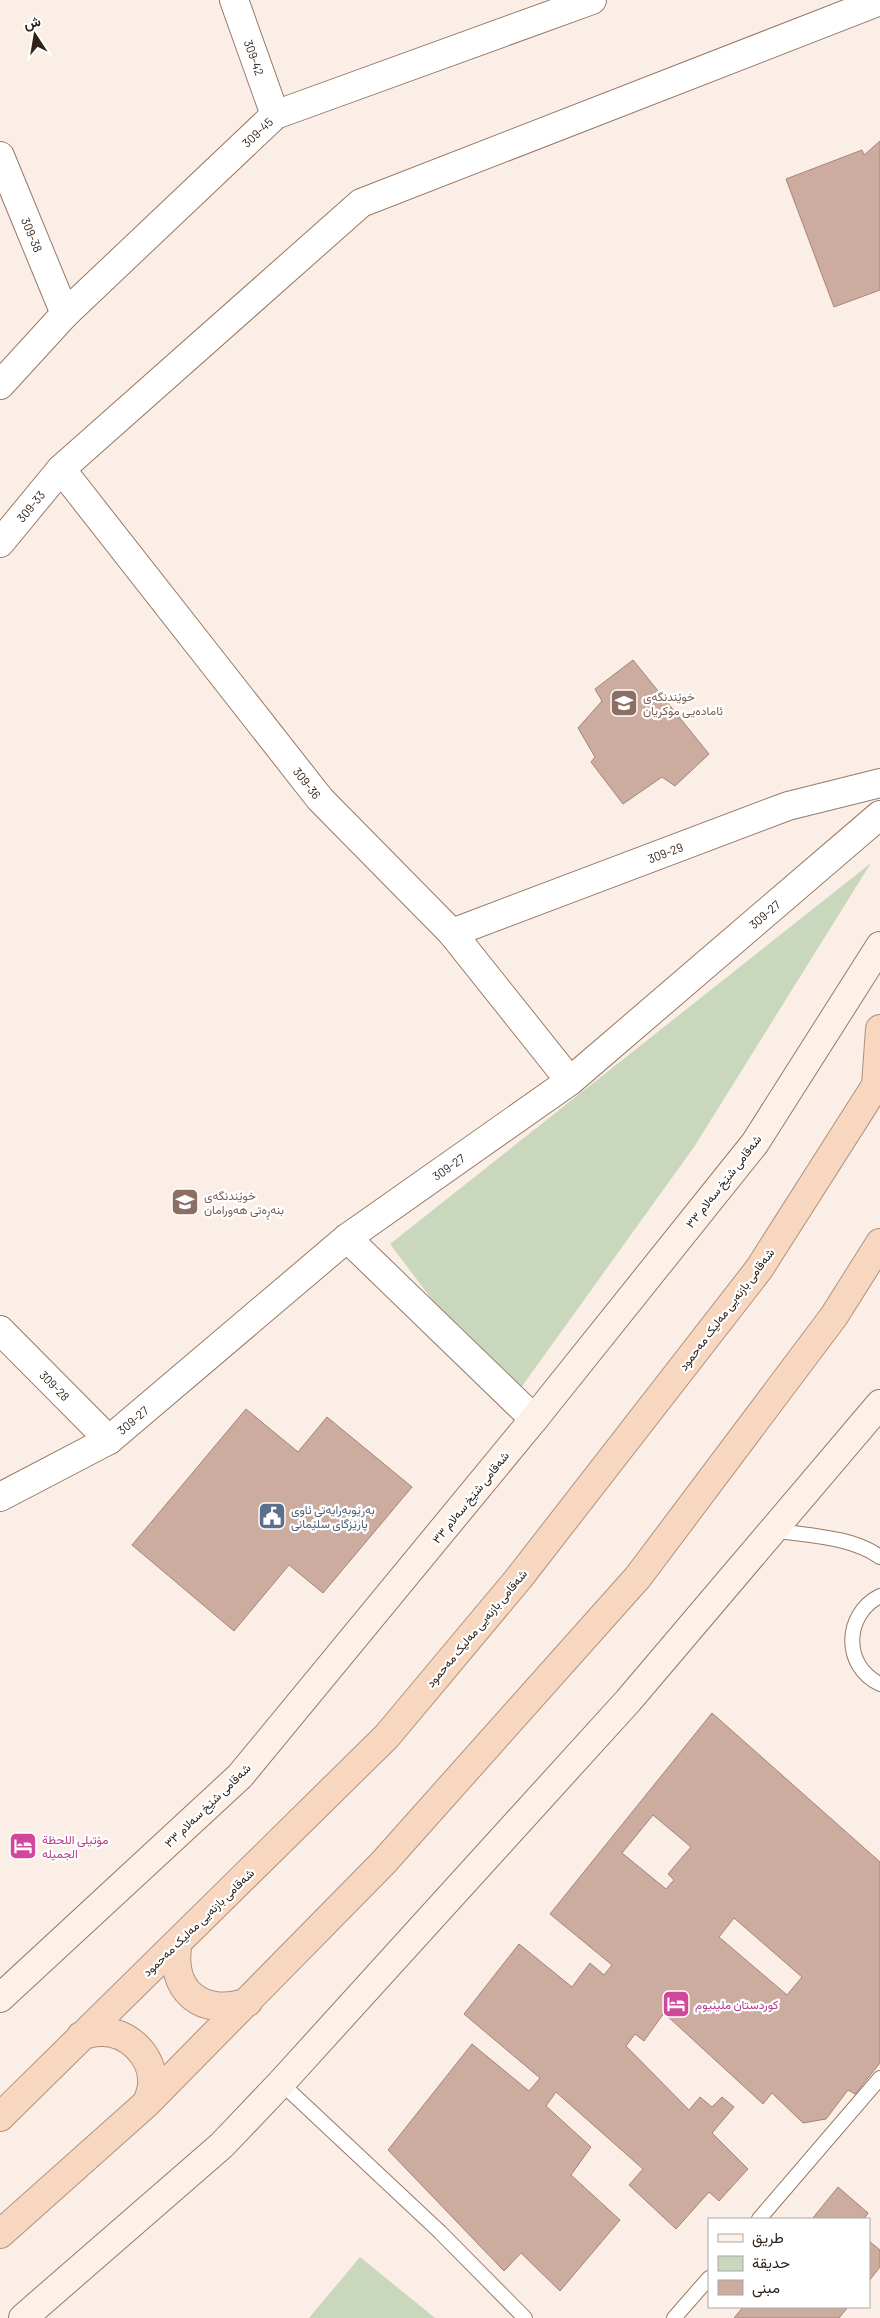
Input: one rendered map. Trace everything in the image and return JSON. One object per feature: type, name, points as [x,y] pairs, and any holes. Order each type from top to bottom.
[{"type":"highway","points":[[878,1082],[880,1029]]},
{"type":"highway","name":"شەقامی بازنەیی مەلیک مەحمود","points":[[0,2117],[387,1736],[518,1578],[759,1269],[878,1082]]},
{"type":"highway","points":[[0,2234],[147,2103],[383,1863],[638,1577],[834,1316],[880,1243]]},
{"type":"highway","points":[[178,1942],[174,1959],[178,1976],[186,1990],[199,2001],[215,2007],[232,2008],[248,2002]]},
{"type":"highway","points":[[81,2036],[101,2032],[121,2035],[138,2047],[149,2063],[152,2083],[147,2103]]},
{"type":"main road","name":"شەقامی شێخ سەلام ٣٣","points":[[2,1991],[240,1776],[534,1419],[755,1143],[880,946]]},
{"type":"main road","points":[[22,2318],[222,2145],[628,1701],[880,1404]]},
{"type":"street","name":"309-42","points":[[234,0],[274,115]]},
{"type":"street","name":"309-45","points":[[0,385],[65,314],[274,115],[592,0]]},
{"type":"street","name":"309-33","points":[[0,543],[61,469],[361,203],[880,1]]},
{"type":"street","name":"309-38","points":[[0,156],[65,314]]},
{"type":"street","name":"309-36","points":[[61,469],[320,799],[452,933],[570,1081]]},
{"type":"street","name":"309-29","points":[[452,933],[788,806],[880,783]]},
{"type":"street","name":"309-27","points":[[0,1497],[109,1440],[347,1238],[570,1081],[880,815]]},
{"type":"street","points":[[347,1238],[534,1419]]},
{"type":"street","name":"309-28","points":[[0,1330],[109,1440]]},
{"type":"lane","points":[[774,1530],[843,1541],[870,1550],[880,1557]]},
{"type":"lane","points":[[880,1596],[872,1600],[860,1611],[853,1625],[851,1641],[854,1656],[862,1670],[873,1681],[880,1684]]},
{"type":"lane","points":[[761,2218],[880,2078]]},
{"type":"lane","points":[[281,2082],[440,2232],[525,2318]]},
{"type":"lane","points":[[674,2318],[708,2279]]},
{"type":"green space","points":[[871,863],[694,1147],[510,1403],[390,1244]]},
{"type":"green space","points":[[360,2257],[435,2318],[309,2318]]},
{"type":"building","points":[[880,141],[880,290],[834,307],[786,179],[862,150],[864,155]]},
{"type":"building","points":[[633,660],[709,754],[675,786],[662,777],[623,804],[591,762],[595,757],[578,728],[602,701],[595,689]]},
{"type":"building","name":"بەڕێوبەرایەتی ئاوی پارێزگای سلێمانی","points":[[246,1409],[298,1452],[327,1417],[412,1487],[323,1593],[289,1565],[234,1631],[132,1545]]},
{"type":"building","name":"کوردستان ملینیوم","points":[[712,1713],[880,1862],[880,2063],[855,2094],[848,2090],[826,2119],[803,2123],[772,2093],[763,2104],[664,2013],[644,2041],[635,2034],[626,2046],[689,2110],[700,2097],[712,2107],[722,2097],[734,2107],[712,2133],[748,2169],[719,2201],[709,2192],[676,2229],[629,2185],[643,2169],[556,2092],[546,2106],[591,2147],[571,2175],[620,2220],[560,2291],[521,2253],[504,2271],[388,2150],[472,2044],[529,2091],[540,2078],[464,2014],[519,1944],[572,1987],[590,1963],[604,1975],[612,1965],[550,1914]],"holes":[[[653,1815],[691,1847],[668,1874],[674,1880],[666,1889],[622,1853]],[[734,1918],[802,1977],[787,1995],[719,1937]]]},
{"type":"building","points":[[838,2187],[868,2213],[865,2218],[813,2218]]},
{"type":"building","points":[[870,2242],[880,2250],[880,2267],[870,2280]]},
{"type":"building","points":[[742,2308],[847,2308],[839,2318],[734,2318]]},
{"type":"place","name":"خوێندنگەی ئامادەیی موکریان","points":[[624,703]]},
{"type":"place","name":"خوێندنگەی بنەڕەتی هەورامان","points":[[185,1202]]},
{"type":"place","name":"بەڕێوبەرایەتی ئاوی پارێزگای سلێمانی","points":[[272,1516]]},
{"type":"place","name":"مۆتیلی اللحظة الجميله","points":[[23,1846]]},
{"type":"place","name":"کوردستان ملینیوم","points":[[676,2004]]}]
